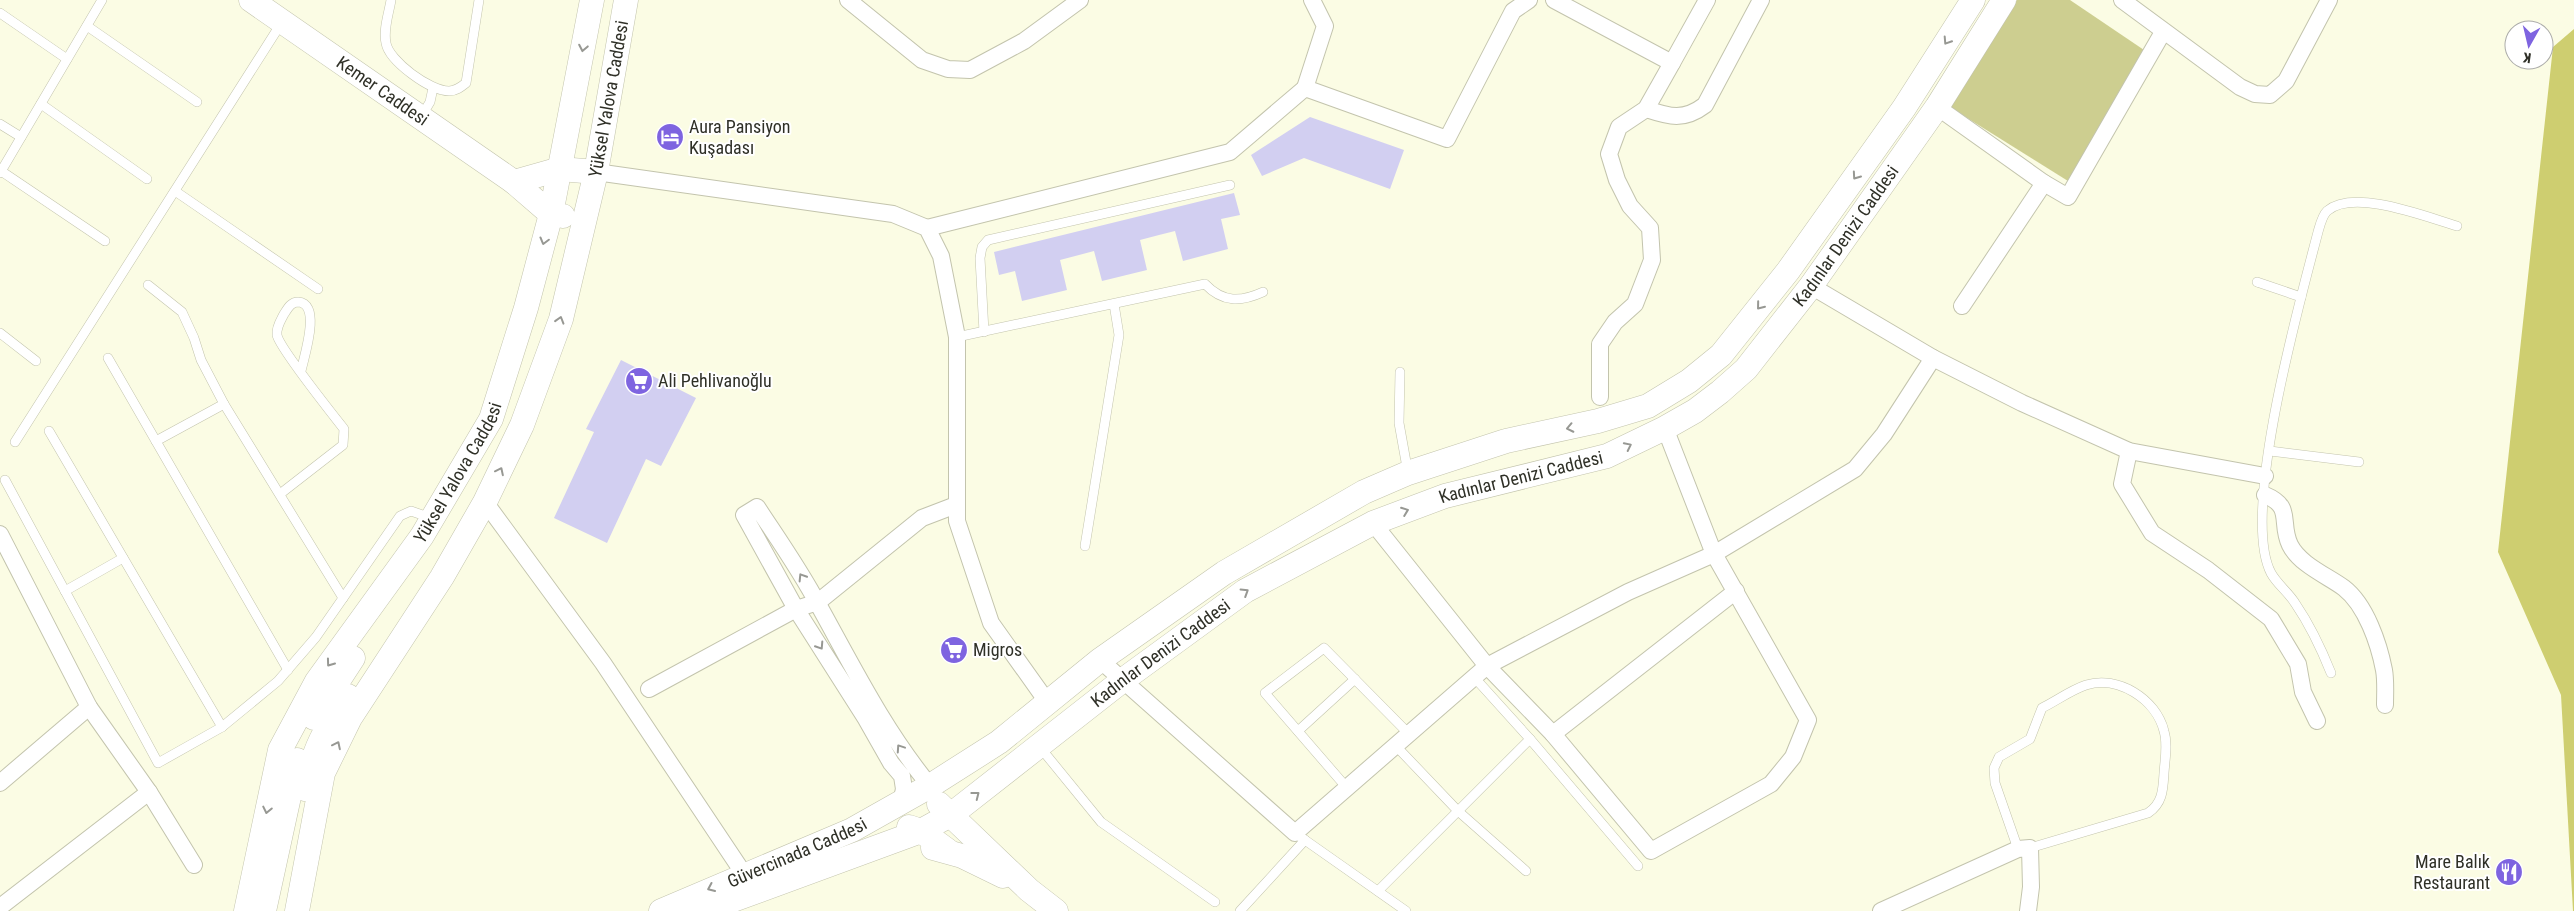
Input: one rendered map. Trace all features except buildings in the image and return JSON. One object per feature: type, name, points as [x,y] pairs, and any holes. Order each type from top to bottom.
[{"type":"main road","name":"Kemer Caddesi","points":[[251,0],[514,182],[551,214]]},
{"type":"main road","name":"Yüksel Yalova Caddesi","points":[[246,911],[280,750],[317,681],[428,528],[491,420],[526,308],[551,214],[592,0]]},
{"type":"main road","name":"Yüksel Yalova Caddesi","points":[[297,911],[323,773],[350,718],[442,577],[485,502],[522,425],[561,319],[596,172],[626,0]]},
{"type":"main road","name":"Kadınlar Denizi Caddesi","points":[[930,786],[999,742],[1100,660],[1224,573],[1364,492],[1408,473],[1506,441],[1598,422],[1648,406],[1688,381],[1721,355],[1788,271],[1904,108],[1973,0]]},
{"type":"main road","name":"Kadınlar Denizi Caddesi","points":[[866,851],[921,831],[952,814],[1123,680],[1245,591],[1373,523],[1444,496],[1607,456],[1695,411],[1746,369],[1811,286],[1937,107],[2004,0]]},
{"type":"main road","points":[[514,182],[560,169],[596,172]]},
{"type":"main road","points":[[551,214],[585,220]]},
{"type":"main road","points":[[264,911],[300,747],[317,711],[414,569],[428,528]]},
{"type":"main road","points":[[280,911],[312,757],[326,726],[464,536]]},
{"type":"main road","points":[[930,786],[952,814]]},
{"type":"main road","name":"Güvercinada Caddesi","points":[[660,911],[852,830],[930,786]]},
{"type":"main road","points":[[1029,890],[981,864],[948,850],[921,831],[907,826],[899,814],[901,802],[921,798],[937,802],[952,814],[1029,890],[1056,911]]},
{"type":"main road","points":[[866,851],[903,847],[948,850]]},
{"type":"main road","name":"Güvercinada Caddesi","points":[[703,911],[866,851]]},
{"type":"street","points":[[848,0],[922,60],[935,66],[970,70],[1024,41],[1080,0]]},
{"type":"street","points":[[596,172],[893,214],[927,228],[1230,152],[1305,88],[1324,26],[1312,0]]},
{"type":"street","points":[[1305,88],[1448,139],[1513,11],[1528,0]]},
{"type":"street","points":[[1554,0],[1672,63]]},
{"type":"street","points":[[1600,397],[1600,344],[1615,322],[1635,304],[1652,260],[1650,228],[1630,206],[1617,180],[1609,154],[1619,127],[1646,110],[1707,0]]},
{"type":"street","points":[[1646,110],[1668,117],[1693,115],[1706,105],[1761,0]]},
{"type":"street","points":[[2122,0],[2162,32],[2240,87],[2255,94],[2270,95],[2286,81],[2329,0]]},
{"type":"street","points":[[1937,107],[2044,183],[2068,197],[2162,32]]},
{"type":"street","points":[[1962,306],[2044,183]]},
{"type":"street","points":[[927,228],[941,256],[958,337],[957,520],[991,623],[1048,703]]},
{"type":"street","points":[[1811,286],[1933,358],[2022,403],[2129,451],[2266,476]]},
{"type":"street","points":[[1100,660],[1300,836],[1347,788],[1487,666],[1628,592],[1714,554],[1855,469],[1884,434],[1933,358]]},
{"type":"street","points":[[1373,523],[1487,666],[1552,734],[1651,851],[1771,784],[1793,757],[1808,720],[1714,554],[1665,428]]},
{"type":"street","points":[[2129,451],[2122,484],[2152,533],[2208,570],[2271,619],[2298,664],[2303,692],[2317,721]]},
{"type":"street","points":[[2265,495],[2277,500],[2284,509],[2290,545],[2297,554],[2346,589],[2361,608],[2377,642],[2384,671],[2385,705]]},
{"type":"street","points":[[485,502],[603,662],[744,874]]},
{"type":"street","points":[[649,690],[796,609],[818,602],[922,518],[956,505]]},
{"type":"street","points":[[901,802],[904,789],[902,776],[891,763],[866,719],[796,609],[744,515],[757,506],[818,602],[844,653],[900,749],[930,786]]},
{"type":"street","points":[[0,534],[89,707],[149,792],[194,865]]},
{"type":"street","points":[[1552,734],[1736,591]]},
{"type":"street","points":[[0,782],[89,707]]},
{"type":"street","points":[[0,907],[149,792]]},
{"type":"street","points":[[1881,911],[2024,848],[2031,887],[2028,911]]},
{"type":"lane","points":[[102,0],[1,172],[105,241]]},
{"type":"lane","points":[[391,0],[385,33],[389,52],[396,60],[434,88],[452,91],[466,83],[479,0]]},
{"type":"lane","points":[[0,13],[67,59]]},
{"type":"lane","points":[[15,442],[282,22]]},
{"type":"lane","points":[[87,26],[197,102]]},
{"type":"lane","points":[[420,118],[430,102],[434,88]]},
{"type":"lane","points":[[41,104],[147,179]]},
{"type":"lane","points":[[0,124],[21,137]]},
{"type":"lane","points":[[984,332],[980,258],[982,247],[988,240],[1230,185]]},
{"type":"lane","points":[[174,191],[318,289]]},
{"type":"lane","points":[[2331,673],[2316,636],[2294,601],[2271,573],[2264,544],[2266,476],[2278,397],[2318,232],[2325,213],[2334,206],[2344,202],[2362,201],[2457,226]]},
{"type":"lane","points":[[2257,282],[2301,297]]},
{"type":"lane","points":[[958,337],[1205,284],[1218,295],[1233,300],[1248,299],[1262,292]]},
{"type":"lane","points":[[148,285],[182,312],[194,338],[201,360],[224,404],[343,598]]},
{"type":"lane","points":[[280,494],[343,444],[344,429],[301,371],[278,338],[277,332],[288,307],[299,302],[304,303],[308,308],[311,320],[301,371]]},
{"type":"lane","points":[[1085,546],[1119,335],[1114,304]]},
{"type":"lane","points":[[0,333],[36,361]]},
{"type":"lane","points":[[108,358],[288,670]]},
{"type":"lane","points":[[1400,372],[1399,423],[1408,473]]},
{"type":"lane","points":[[156,441],[224,404]]},
{"type":"lane","points":[[49,431],[222,727]]},
{"type":"lane","points":[[2270,451],[2359,462]]},
{"type":"lane","points":[[5,480],[158,763],[222,727],[288,670],[316,637],[400,516],[405,512],[416,511],[428,528]]},
{"type":"lane","points":[[65,591],[123,558]]},
{"type":"lane","points":[[1347,788],[1265,693],[1324,648],[1409,734]]},
{"type":"lane","points":[[1474,677],[1530,739],[1638,866]]},
{"type":"lane","points":[[1298,731],[1355,679]]},
{"type":"lane","points":[[2111,683],[2140,695],[2158,715],[2167,741],[2162,793],[2158,805],[2148,814],[2024,848],[1995,783],[1994,768],[1999,757],[2030,738],[2042,708],[2087,685],[2111,683]]},
{"type":"lane","points":[[1378,891],[1530,739]]},
{"type":"lane","points":[[1396,745],[1458,810],[1526,871]]},
{"type":"lane","points":[[1039,746],[1101,822],[1215,902]]},
{"type":"lane","points":[[1240,911],[1300,836],[1406,911]]},
{"type":"green space","points":[[2017,0],[2070,0],[2144,50],[2068,181],[1948,106]]},
{"type":"shaded area","points":[[2574,29],[2574,911],[2561,695],[2498,552],[2550,70],[2554,70],[2554,46]]},
{"type":"place","name":"Aura Pansiyon Kuşadası","points":[[670,137]]},
{"type":"place","name":"Ali Pehlivanoğlu","points":[[639,381]]},
{"type":"place","name":"Migros","points":[[954,650]]},
{"type":"place","name":"Mare Balık Restaurant","points":[[2509,872]]}]
